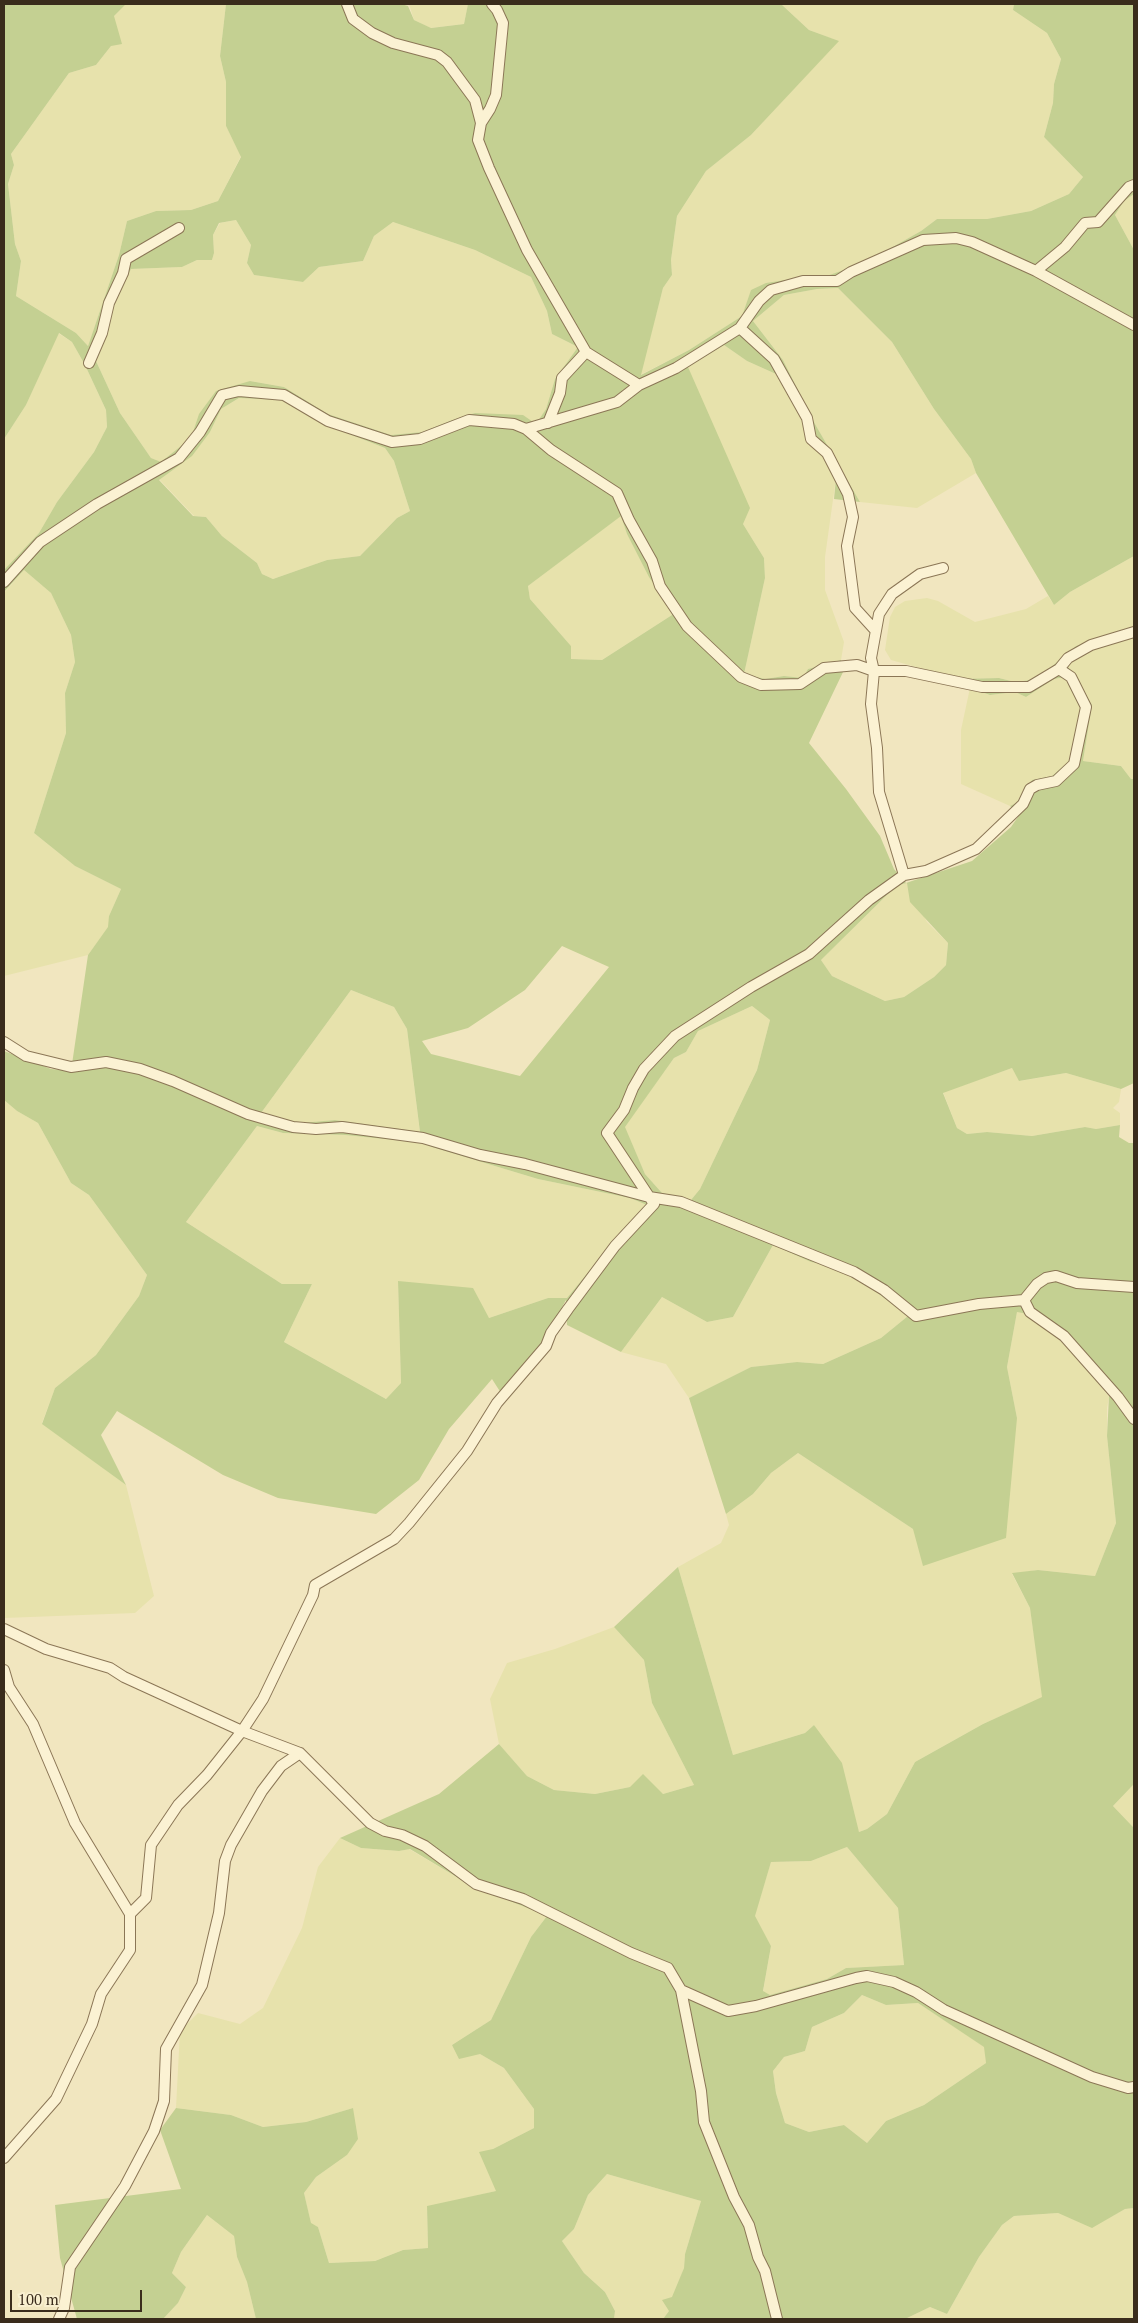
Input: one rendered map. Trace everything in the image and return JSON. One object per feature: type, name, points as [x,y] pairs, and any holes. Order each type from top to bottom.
[{"type":"street","points":[[348,4],[352,19],[372,33],[393,43],[438,55],[447,62],[474,100],[480,122],[478,140],[527,250],[586,352],[639,385]]},
{"type":"street","points":[[480,122],[490,109],[496,94],[503,23],[492,4]]},
{"type":"street","points":[[1036,270],[1065,247],[1085,223],[1098,222],[1129,187],[1134,185]]},
{"type":"street","points":[[89,363],[102,333],[109,303],[123,273],[126,259],[179,228]]},
{"type":"street","points":[[526,429],[617,402],[639,385],[676,368],[740,328],[759,301],[771,290],[803,282],[837,282],[851,272],[923,240],[956,238],[972,242],[1036,270],[1134,325]]},
{"type":"street","points":[[740,328],[774,359],[807,418],[811,439],[828,453],[848,494],[853,517],[847,546],[856,608],[875,630]]},
{"type":"street","points":[[548,423],[560,393],[562,378],[586,352]]},
{"type":"street","points":[[4,582],[40,542],[97,504],[178,458],[200,432],[222,394],[239,391],[284,394],[328,421],[392,442],[420,439],[469,420],[514,424],[526,429],[552,450],[617,494],[652,562],[660,586],[687,626],[741,677],[761,684],[800,684],[824,668],[857,665],[874,671],[906,671],[982,687],[1029,687],[1059,669],[1068,658],[1091,645],[1115,636],[1134,632]]},
{"type":"street","points":[[904,875],[879,792],[877,748],[871,704],[875,630],[879,614],[892,594],[920,574],[943,568]]},
{"type":"street","points":[[130,1914],[146,1898],[151,1845],[178,1806],[207,1775],[242,1732],[262,1699],[314,1595],[315,1585],[394,1539],[409,1523],[467,1451],[497,1403],[546,1346],[551,1333],[568,1308],[615,1246],[654,1204],[607,1133],[624,1110],[633,1088],[644,1069],[675,1036],[751,987],[809,954],[869,900],[904,875],[926,871],[976,849],[1023,804],[1030,789],[1037,785],[1056,781],[1074,764],[1086,707],[1071,677],[1059,669]]},
{"type":"street","points":[[4,1042],[26,1056],[71,1067],[106,1062],[140,1069],[173,1081],[248,1114],[293,1127],[316,1129],[342,1127],[423,1138],[480,1155],[525,1164],[649,1197],[681,1202],[854,1272],[884,1290],[916,1316],[979,1304],[1024,1300],[1037,1284],[1046,1278],[1056,1276],[1077,1283],[1134,1287]]},
{"type":"street","points":[[1024,1300],[1030,1312],[1064,1336],[1118,1397],[1134,1419]]},
{"type":"street","points":[[4,1629],[46,1649],[110,1668],[124,1677],[242,1732],[300,1753],[370,1822],[384,1831],[402,1835],[425,1846],[476,1884],[523,1899],[631,1953],[668,1968],[681,1990],[701,2091],[704,2122],[734,2197],[749,2226],[758,2257],[765,2271],[777,2319]]},
{"type":"street","points":[[4,1670],[9,1687],[33,1724],[75,1823],[130,1914],[130,1950],[101,1994],[92,2024],[56,2099],[4,2158]]},
{"type":"street","points":[[59,2319],[64,2308],[70,2267],[124,2186],[154,2131],[164,2101],[166,2049],[202,1985],[219,1913],[225,1861],[231,1845],[262,1791],[281,1766],[300,1753]]},
{"type":"street","points":[[681,1990],[728,2011],[867,1976],[894,1982],[916,1992],[944,2010],[1092,2077],[1128,2088],[1134,2087]]},
{"type":"shaded area","points":[[126,4],[226,4],[220,56],[226,82],[226,126],[241,156],[218,201],[191,210],[156,211],[127,221],[119,255],[88,346],[76,333],[16,296],[21,261],[15,244],[8,184],[14,165],[11,154],[69,73],[96,65],[111,46],[114,16]]},
{"type":"shaded area","points":[[409,4],[468,5],[464,24],[430,28],[414,20]]},
{"type":"shaded area","points":[[781,4],[1014,4],[1013,10],[1047,33],[1061,59],[1054,84],[1053,103],[1044,137],[1083,177],[1069,194],[1031,211],[987,219],[937,219],[921,231],[866,262],[823,278],[751,291],[742,316],[689,350],[640,375],[663,288],[672,275],[671,260],[677,216],[706,171],[751,135],[838,41],[809,30]]},
{"type":"shaded area","points":[[1134,194],[1134,250],[1115,215],[1124,201]]},
{"type":"shaded area","points":[[236,220],[251,245],[247,263],[254,275],[303,282],[319,267],[363,261],[374,236],[393,222],[475,250],[531,277],[547,311],[552,334],[578,347],[555,379],[546,409],[536,425],[475,413],[422,432],[391,435],[328,414],[284,387],[250,381],[162,463],[151,458],[120,413],[96,361],[115,303],[131,269],[182,267],[197,260],[212,260],[214,253],[213,235],[220,223]]},
{"type":"shaded area","points":[[838,288],[892,342],[934,409],[971,459],[976,473],[917,508],[860,502],[815,424],[783,360],[753,321],[784,295],[817,289]]},
{"type":"shaded area","points":[[58,333],[72,342],[85,365],[106,410],[107,427],[94,452],[57,502],[39,533],[4,570],[4,439],[26,405]]},
{"type":"shaded area","points":[[724,345],[747,361],[776,374],[836,478],[825,557],[825,590],[844,642],[841,660],[808,669],[803,678],[784,676],[765,679],[744,674],[765,578],[764,558],[743,524],[688,367]]},
{"type":"shaded area","points":[[239,398],[281,400],[326,425],[385,448],[394,461],[410,511],[397,518],[360,556],[327,560],[273,579],[262,574],[257,563],[222,536],[206,517],[194,516],[159,479],[210,432],[221,409]]},
{"type":"shaded area","points":[[621,515],[627,534],[671,610],[672,615],[602,660],[571,659],[571,646],[530,599],[528,586]]},
{"type":"shaded area","points":[[1134,556],[1134,626],[1076,646],[1044,673],[1030,680],[1015,682],[999,678],[959,679],[891,660],[885,650],[890,617],[895,607],[905,601],[927,598],[938,601],[975,622],[1026,609],[1048,596],[1054,605],[1070,592]]},
{"type":"shaded area","points":[[24,570],[51,593],[71,635],[75,662],[65,693],[66,733],[34,833],[75,866],[121,889],[109,916],[109,927],[88,955],[4,976],[4,593]]},
{"type":"shaded area","points":[[1134,636],[1134,779],[1131,779],[1121,766],[1083,761],[1092,705],[1067,665],[1080,656],[1115,641]]},
{"type":"shaded area","points":[[1065,677],[1081,710],[1069,761],[1052,776],[1032,780],[1018,802],[1010,806],[961,784],[961,730],[970,688],[990,695],[1015,692],[1026,697],[1054,679]]},
{"type":"shaded area","points":[[907,883],[927,922],[948,943],[946,965],[934,977],[904,997],[885,1001],[832,976],[821,960],[897,885]]},
{"type":"shaded area","points":[[351,990],[394,1007],[407,1029],[420,1133],[335,1120],[301,1123],[261,1113]]},
{"type":"shaded area","points":[[752,1006],[770,1020],[757,1070],[700,1189],[691,1200],[662,1193],[645,1174],[624,1127],[674,1058],[686,1052],[698,1031]]},
{"type":"shaded area","points":[[1012,1068],[1020,1081],[1066,1073],[1121,1089],[1119,1102],[1113,1108],[1120,1113],[1120,1125],[1096,1129],[1085,1127],[1032,1136],[987,1132],[967,1134],[957,1128],[943,1092]]},
{"type":"shaded area","points":[[4,1100],[17,1111],[38,1123],[71,1183],[89,1195],[147,1275],[139,1296],[96,1355],[55,1388],[42,1423],[126,1485],[154,1596],[135,1613],[4,1618]]},
{"type":"shaded area","points":[[257,1126],[283,1133],[345,1135],[425,1143],[432,1147],[538,1179],[630,1198],[647,1205],[613,1242],[567,1298],[548,1298],[489,1318],[398,1281],[401,1383],[386,1399],[284,1342],[312,1284],[282,1284],[186,1222]]},
{"type":"shaded area","points":[[773,1245],[811,1262],[833,1266],[867,1285],[908,1316],[881,1338],[823,1364],[797,1362],[751,1367],[689,1398],[666,1364],[621,1352],[662,1297],[707,1322],[733,1317]]},
{"type":"shaded area","points":[[1017,1312],[1023,1312],[1070,1347],[1109,1397],[1107,1436],[1116,1523],[1095,1576],[1038,1570],[1012,1574],[1030,1608],[1043,1697],[983,1724],[915,1762],[887,1814],[867,1829],[859,1832],[814,1725],[805,1733],[733,1755],[678,1567],[721,1543],[729,1525],[726,1514],[753,1494],[771,1473],[798,1453],[913,1529],[1017,1418],[1007,1367]]},
{"type":"shaded area","points":[[614,1627],[644,1660],[652,1703],[694,1785],[663,1794],[630,1787],[595,1794],[554,1790],[527,1776],[499,1744],[490,1699],[507,1663],[555,1649]]},
{"type":"shaded area","points":[[1134,1784],[1134,1828],[1113,1806]]},
{"type":"shaded area","points":[[340,1838],[361,1848],[399,1851],[409,1849],[470,1885],[547,1916],[531,1937],[491,2020],[452,2045],[480,2054],[504,2068],[534,2109],[534,2128],[493,2149],[496,2191],[427,2207],[428,2248],[403,2250],[375,2261],[329,2263],[318,2227],[311,2224],[304,2193],[316,2177],[347,2155],[353,2108],[306,2122],[263,2127],[231,2115],[176,2108],[180,2031],[198,2013],[240,2024],[263,2008],[302,1928],[318,1867]]},
{"type":"shaded area","points":[[847,1847],[898,1908],[904,1965],[846,1968],[827,1979],[770,1995],[763,1992],[771,1946],[754,1916],[771,1862],[811,1861]]},
{"type":"shaded area","points":[[862,1995],[886,2005],[918,2003],[985,2047],[986,2063],[924,2105],[886,2121],[867,2143],[844,2125],[809,2132],[785,2123],[776,2093],[773,2071],[784,2057],[805,2051],[812,2027],[844,2013]]},
{"type":"shaded area","points":[[607,2174],[701,2201],[685,2254],[684,2268],[669,2311],[663,2319],[614,2319],[615,2311],[605,2292],[584,2273],[562,2241],[574,2229],[588,2195]]},
{"type":"shaded area","points":[[1134,2208],[1134,2319],[905,2319],[930,2307],[947,2314],[979,2257],[1002,2225],[1014,2216],[1058,2213],[1092,2227],[1125,2209]]},
{"type":"shaded area","points":[[207,2215],[234,2236],[237,2257],[247,2282],[256,2319],[163,2319],[178,2303],[186,2287],[172,2273],[181,2252]]},
{"type":"green space","points":[[4,4],[126,4],[114,16],[122,44],[111,46],[96,65],[69,73],[11,154],[14,165],[8,184],[15,244],[21,261],[16,296],[76,333],[88,346],[119,255],[127,221],[156,211],[191,210],[218,201],[241,157],[226,126],[226,82],[220,56],[226,4],[401,4],[408,6],[414,20],[431,28],[464,24],[468,4],[781,4],[809,30],[839,41],[751,135],[706,171],[677,216],[671,260],[672,275],[663,288],[641,375],[689,350],[742,316],[751,290],[766,283],[799,278],[824,277],[866,262],[921,231],[937,219],[987,219],[1031,211],[1069,194],[1083,177],[1044,137],[1053,103],[1054,84],[1061,59],[1047,33],[1013,10],[1014,4],[1134,4],[1134,194],[1124,201],[1115,215],[1134,250],[1134,556],[1070,592],[1054,605],[976,473],[971,459],[934,409],[892,342],[838,288],[817,289],[784,295],[753,321],[783,360],[815,424],[860,502],[834,499],[836,478],[776,374],[747,361],[724,345],[688,367],[750,508],[743,524],[764,558],[765,578],[744,674],[765,679],[784,676],[803,678],[808,669],[841,660],[844,670],[809,743],[880,836],[894,869],[906,883],[972,861],[1011,827],[1020,814],[1010,806],[1018,802],[1032,780],[1052,776],[1069,761],[1081,710],[1065,677],[1054,679],[1026,697],[1015,692],[990,695],[970,688],[959,679],[999,678],[1015,682],[1030,680],[1044,673],[1076,646],[1134,626],[1134,636],[1115,641],[1080,656],[1067,665],[1092,705],[1083,761],[1121,766],[1131,779],[1134,779],[1134,1083],[1121,1089],[1066,1073],[1019,1081],[1012,1068],[943,1093],[957,1128],[967,1134],[987,1132],[1032,1136],[1085,1127],[1096,1129],[1120,1125],[1119,1137],[1129,1143],[1134,1143],[1134,1784],[1113,1806],[1134,1828],[1134,2208],[1125,2209],[1092,2228],[1058,2213],[1014,2216],[1002,2225],[979,2257],[947,2314],[930,2307],[905,2319],[663,2319],[669,2311],[662,2300],[672,2297],[684,2268],[685,2254],[701,2201],[607,2174],[588,2195],[574,2229],[562,2241],[584,2273],[605,2292],[615,2311],[614,2319],[256,2319],[247,2282],[237,2257],[234,2236],[207,2215],[181,2252],[172,2273],[186,2287],[178,2303],[163,2319],[77,2319],[60,2258],[55,2205],[181,2189],[160,2130],[176,2108],[231,2115],[263,2127],[306,2122],[353,2108],[358,2139],[347,2155],[316,2177],[304,2193],[311,2223],[318,2227],[329,2263],[375,2261],[403,2250],[428,2248],[427,2206],[496,2191],[479,2152],[493,2149],[534,2128],[534,2109],[504,2068],[480,2054],[459,2059],[452,2045],[491,2020],[531,1937],[547,1916],[470,1885],[410,1849],[399,1851],[361,1848],[340,1838],[439,1794],[499,1744],[527,1776],[554,1790],[595,1794],[630,1787],[643,1774],[663,1794],[694,1785],[652,1703],[644,1660],[614,1627],[678,1567],[733,1755],[805,1733],[814,1725],[842,1763],[859,1832],[867,1829],[887,1814],[915,1762],[983,1724],[1042,1697],[1030,1608],[1012,1573],[1038,1570],[1095,1576],[1116,1523],[1107,1436],[1109,1396],[1070,1347],[1023,1313],[1017,1312],[1007,1367],[1017,1418],[1006,1538],[923,1566],[913,1529],[798,1453],[771,1473],[753,1494],[726,1514],[689,1398],[751,1367],[797,1362],[823,1364],[881,1338],[908,1316],[867,1285],[833,1266],[811,1262],[773,1245],[733,1317],[707,1322],[662,1297],[621,1352],[567,1325],[566,1300],[542,1343],[501,1393],[492,1379],[449,1429],[419,1480],[376,1514],[278,1498],[223,1475],[117,1411],[101,1435],[126,1485],[42,1424],[55,1388],[96,1355],[139,1296],[147,1275],[89,1195],[71,1183],[38,1123],[17,1111],[4,1100],[4,1051],[51,1069],[71,1071],[88,955],[108,927],[109,916],[121,889],[75,866],[34,833],[66,733],[65,693],[75,662],[71,635],[51,593],[24,570],[4,592],[4,570],[39,533],[57,502],[94,452],[107,427],[106,410],[85,365],[72,342],[59,333],[26,405],[4,439]],"holes":[[[236,220],[251,245],[247,263],[254,275],[303,282],[319,267],[363,261],[374,236],[393,222],[475,250],[531,277],[547,311],[552,334],[578,347],[555,379],[546,409],[536,424],[523,415],[475,413],[422,432],[391,435],[328,414],[284,387],[250,381],[216,391],[199,414],[191,438],[161,462],[151,458],[120,413],[96,361],[115,303],[131,269],[182,267],[197,260],[212,260],[214,253],[213,235],[219,223]],[[239,398],[281,400],[326,425],[385,448],[394,461],[410,511],[397,518],[360,556],[327,560],[273,579],[262,574],[257,563],[222,536],[206,517],[193,516],[159,480],[192,456],[210,432],[221,409]],[[621,516],[627,534],[649,577],[671,609],[672,615],[602,660],[571,659],[571,646],[530,599],[528,586]],[[907,883],[910,902],[948,943],[946,965],[934,977],[904,997],[885,1001],[832,976],[821,960],[897,885]],[[562,946],[609,967],[520,1076],[431,1054],[422,1041],[468,1028],[525,990]],[[351,990],[394,1007],[407,1029],[420,1132],[335,1120],[301,1123],[261,1113]],[[752,1006],[770,1020],[757,1070],[700,1189],[691,1200],[662,1193],[645,1174],[625,1127],[674,1058],[686,1052],[698,1031]],[[257,1126],[283,1133],[345,1135],[425,1143],[432,1147],[538,1179],[630,1198],[647,1205],[613,1242],[567,1298],[548,1298],[489,1318],[473,1288],[398,1281],[401,1383],[386,1399],[284,1342],[312,1284],[282,1284],[186,1222]],[[847,1847],[898,1908],[904,1965],[846,1968],[827,1979],[770,1995],[763,1991],[771,1946],[755,1916],[771,1862],[811,1861]],[[862,1995],[886,2005],[918,2003],[984,2047],[986,2063],[924,2105],[886,2121],[867,2143],[844,2125],[809,2132],[785,2123],[776,2093],[773,2071],[784,2057],[805,2051],[812,2027],[844,2013]]]}]
